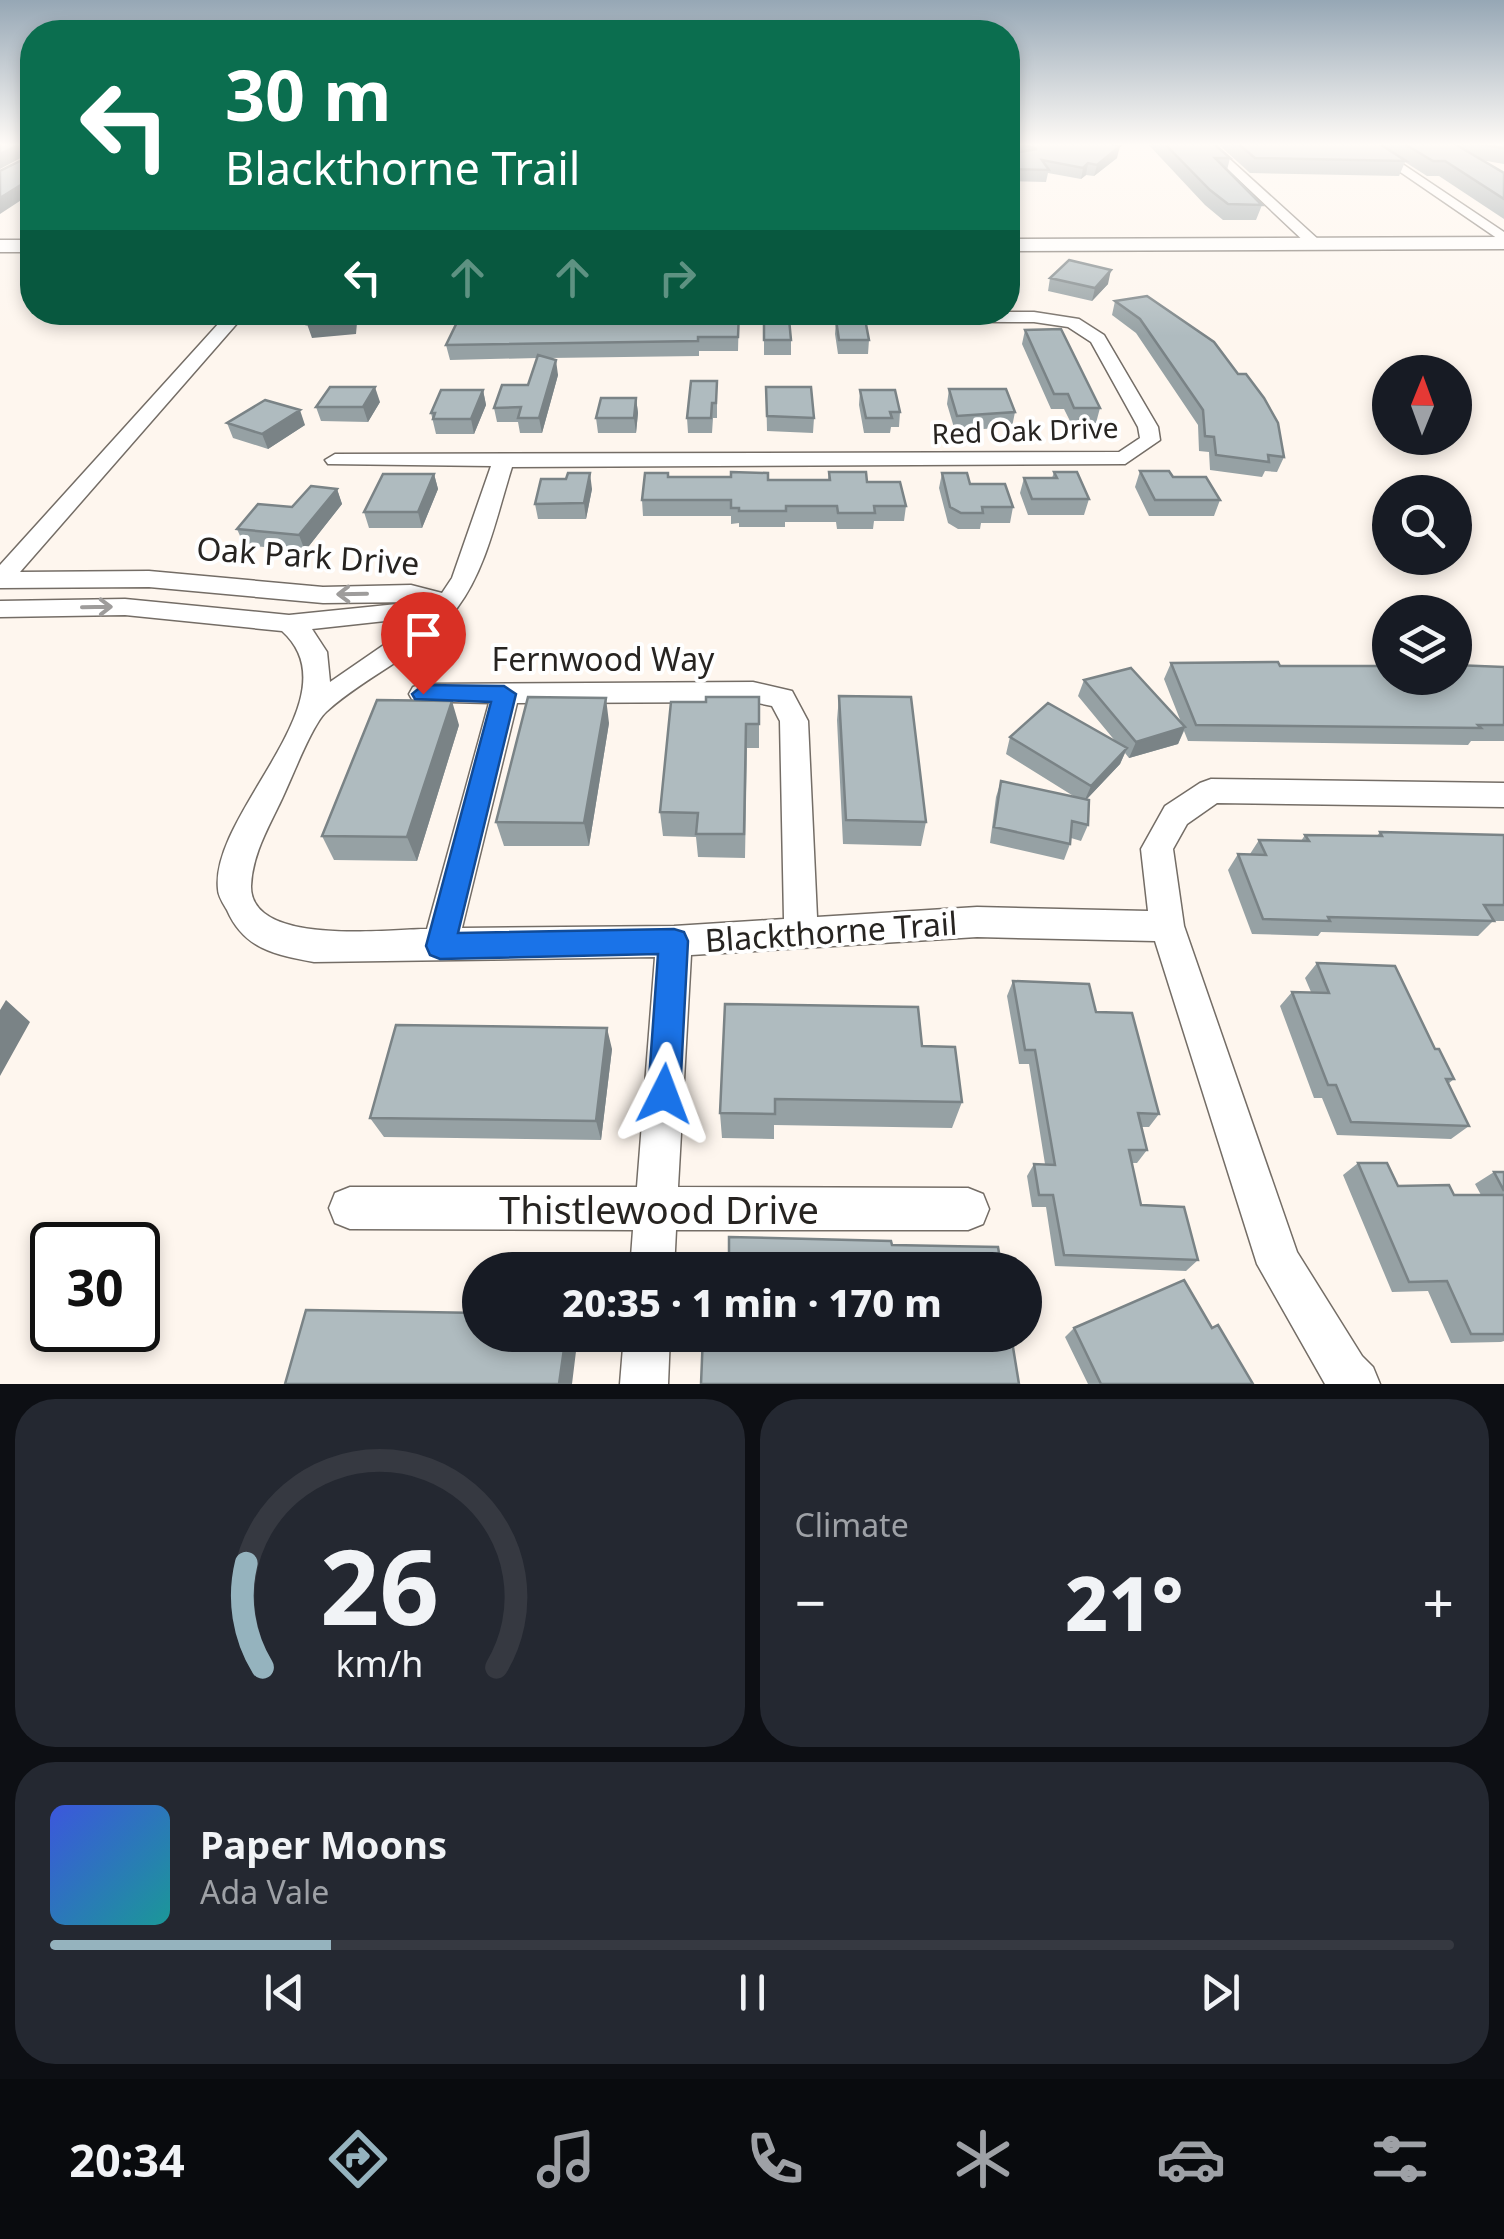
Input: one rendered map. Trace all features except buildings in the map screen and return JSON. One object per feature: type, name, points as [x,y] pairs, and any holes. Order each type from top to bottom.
[{"type":"street","points":[[1276,208],[1314,243]]},
{"type":"street","points":[[1457,208],[1504,241]]},
{"type":"street","points":[[1020,246],[1504,241]]},
{"type":"street","name":"Red Oak Drive","points":[[336,460],[1098,461],[1125,458],[1150,440],[1148,427],[1098,339],[1088,330],[1056,319],[1020,317]]},
{"type":"street","points":[[0,580],[227,325]]},
{"type":"street","name":"Blackthorne Trail","points":[[503,461],[464,578],[449,602],[428,626],[312,708],[240,854],[234,890],[249,922],[281,941],[314,946],[674,941],[977,922],[1167,926]]},
{"type":"street","name":"Oak Park Drive","points":[[0,580],[148,579],[324,595],[411,594],[449,602]]},
{"type":"street","name":"Oak Park Drive","points":[[0,609],[125,607],[289,624],[407,613],[449,602]]},
{"type":"street","points":[[289,624],[315,650],[318,670],[312,708]]},
{"type":"street","name":"Fernwood Way","points":[[423,694],[753,692],[782,698],[794,721],[800,934]]},
{"type":"street","points":[[440,946],[504,694]]},
{"type":"street","points":[[1356,1384],[1345,1373],[1279,1264],[1167,926],[1157,849],[1176,815],[1211,791],[1504,794]]},
{"type":"street","points":[[653,1252],[674,941]]},
{"type":"street","name":"Thistlewood Drive","points":[[350,1208],[968,1209]]},
{"type":"street","points":[[644,1384],[646,1352]]},
{"type":"route","points":[[423,694],[504,694],[440,946],[674,941],[664,1094]]}]
